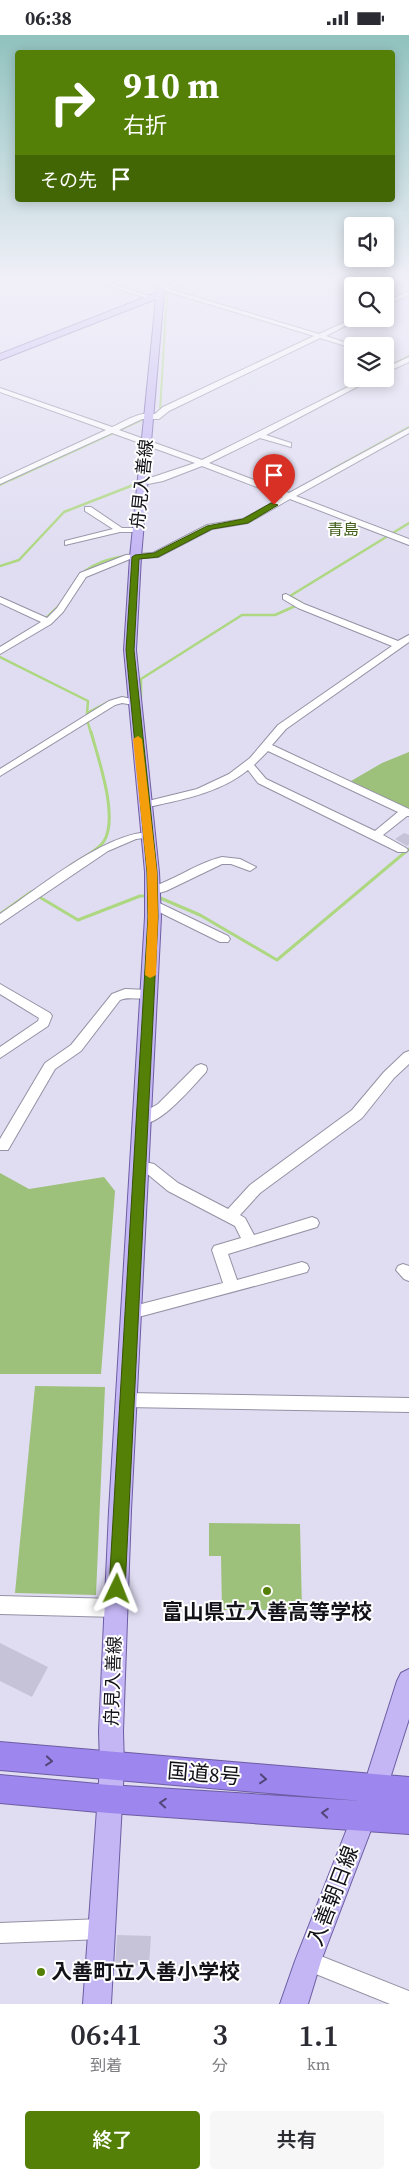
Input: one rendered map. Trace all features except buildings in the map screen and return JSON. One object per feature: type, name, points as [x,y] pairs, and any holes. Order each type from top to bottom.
[{"type":"highway","name":"国道8号","points":[[0,1756],[409,1791]]},
{"type":"highway","name":"国道8号","points":[[0,1789],[110,1799],[409,1819]]},
{"type":"main road","name":"舟見入善線","points":[[97,2004],[112,1767],[111,1731],[126,1400],[153,898],[130,650],[135,557],[128,530],[141,484],[153,373]]},
{"type":"main road","points":[[375,1788],[409,1681]]},
{"type":"main road","name":"入善朝日線","points":[[294,2004],[308,1961],[375,1788]]},
{"type":"street","points":[[0,482],[116,432],[156,417],[166,409],[242,373]]},
{"type":"street","points":[[141,484],[199,464],[353,387]]},
{"type":"street","points":[[0,390],[146,442],[199,464],[409,542]]},
{"type":"street","points":[[0,651],[48,622],[60,610],[83,575],[118,560],[155,555],[210,527],[245,521],[409,430]]},
{"type":"street","points":[[0,489],[116,432]]},
{"type":"street","points":[[260,435],[288,445]]},
{"type":"street","points":[[88,509],[128,530]]},
{"type":"street","points":[[68,543],[128,530]]},
{"type":"street","points":[[286,597],[301,606],[399,645]]},
{"type":"street","points":[[0,601],[48,622]]},
{"type":"street","points":[[144,805],[195,793],[234,776],[266,746],[282,727],[409,638]]},
{"type":"street","points":[[0,773],[112,703],[122,700],[134,702]]},
{"type":"street","points":[[266,746],[407,812],[376,836]]},
{"type":"street","points":[[248,764],[262,781],[402,849]]},
{"type":"street","points":[[0,920],[104,849],[134,837],[148,835]]},
{"type":"street","points":[[224,939],[153,898],[164,889],[213,862],[230,860],[250,867]]},
{"type":"street","points":[[0,988],[46,1016],[44,1023],[2,1050]]},
{"type":"street","points":[[0,1145],[3,1145],[50,1066],[76,1048],[116,997],[126,993],[149,994]]},
{"type":"street","points":[[230,1217],[255,1189],[357,1114],[389,1075],[409,1056]]},
{"type":"street","points":[[142,1120],[163,1108],[201,1069]]},
{"type":"street","points":[[140,1166],[149,1168],[174,1187],[240,1222],[250,1242]]},
{"type":"street","points":[[232,1287],[219,1250],[312,1223]]},
{"type":"street","points":[[131,1313],[302,1268]]},
{"type":"street","points":[[126,1400],[409,1405]]},
{"type":"street","points":[[0,1605],[117,1608]]},
{"type":"street","points":[[0,1933],[102,1929]]},
{"type":"street","points":[[308,1961],[409,2001]]},
{"type":"green space","points":[[409,752],[409,809],[351,781],[382,763]]},
{"type":"green space","points":[[0,1173],[29,1189],[104,1177],[115,1191],[101,1374],[0,1374]]},
{"type":"green space","points":[[35,1386],[105,1387],[96,1595],[15,1593]]},
{"type":"green space","points":[[209,1523],[300,1524],[302,1610],[222,1610],[221,1556],[209,1556]]},
{"type":"waterway","points":[[160,411],[162,373]]},
{"type":"waterway","points":[[322,400],[348,387]]},
{"type":"waterway","points":[[11,480],[144,419]]},
{"type":"waterway","points":[[331,470],[409,427]]},
{"type":"waterway","points":[[185,467],[207,458]]},
{"type":"waterway","points":[[0,485],[14,478]]},
{"type":"waterway","points":[[0,566],[19,560],[64,512],[141,482]]},
{"type":"waterway","points":[[124,699],[141,698],[141,679],[242,615],[275,615],[302,603],[290,596],[409,523]]},
{"type":"waterway","points":[[76,580],[81,574],[101,562],[132,555]]},
{"type":"waterway","points":[[43,621],[61,604]]},
{"type":"waterway","points":[[0,657],[88,701],[87,713]]},
{"type":"waterway","points":[[87,713],[108,702]]},
{"type":"waterway","points":[[87,720],[91,733]]},
{"type":"waterway","points":[[70,866],[98,848],[104,841],[108,830],[109,817],[106,787],[91,732]]},
{"type":"waterway","points":[[158,897],[200,915],[277,960],[409,849]]},
{"type":"waterway","points":[[0,914],[31,892],[78,920],[140,896],[147,896]]},
{"type":"slow traffic","points":[[138,739],[152,872],[153,917],[150,975]]},
{"type":"place","name":"富山県立入善高等学校","points":[[267,1591]]},
{"type":"place","name":"入善町立入善小学校","points":[[41,1972]]},
{"type":"district","name":"青島","points":[[343,529]]},
{"type":"route","points":[[117,1589],[153,917],[152,872],[130,650],[135,557],[155,555],[210,527],[245,521],[274,505]]}]
